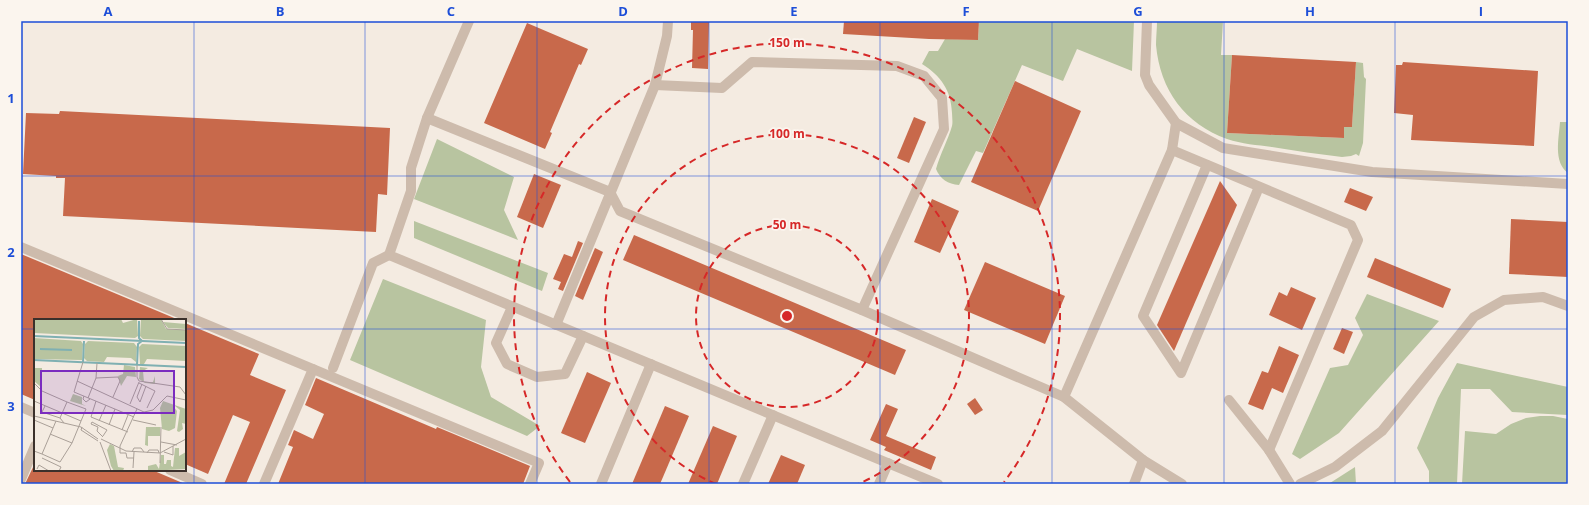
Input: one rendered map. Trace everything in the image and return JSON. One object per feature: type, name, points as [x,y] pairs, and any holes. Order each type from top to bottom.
[{"type":"lane","points":[[389,256],[411,191],[411,168],[428,118],[469,21]]},
{"type":"lane","points":[[556,325],[655,85],[668,36],[668,21]]},
{"type":"lane","points":[[1147,21],[1145,76],[1149,85],[1176,123],[1223,148],[1364,171],[1568,184]]},
{"type":"lane","points":[[655,85],[722,88],[752,62],[897,66],[924,76],[942,98],[944,129],[862,310]]},
{"type":"lane","points":[[428,118],[610,192],[620,211],[862,310],[1064,397],[1143,460],[1182,484]]},
{"type":"lane","points":[[1064,397],[1172,150],[1176,123]]},
{"type":"lane","points":[[1172,150],[1352,225],[1358,240],[1268,450]]},
{"type":"lane","points":[[1207,165],[1143,316],[1181,373],[1259,187]]},
{"type":"lane","points":[[21,247],[539,463],[530,484]]},
{"type":"lane","points":[[333,368],[373,263],[389,256],[938,484]]},
{"type":"lane","points":[[1300,484],[1335,467],[1382,431],[1474,317],[1504,300],[1544,296],[1568,306]]},
{"type":"lane","points":[[512,307],[496,343],[507,364],[537,377],[565,374],[582,336]]},
{"type":"lane","points":[[601,484],[651,364]]},
{"type":"lane","points":[[264,484],[313,369]]},
{"type":"lane","points":[[1229,400],[1268,450],[1290,484]]},
{"type":"lane","points":[[21,407],[34,413]]},
{"type":"lane","points":[[743,484],[773,415]]},
{"type":"lane","points":[[21,479],[34,448]]},
{"type":"lane","points":[[1134,484],[1143,460]]},
{"type":"lane","points":[[880,484],[888,463]]},
{"type":"lane","points":[[172,471],[202,484]]},
{"type":"green space","points":[[1134,21],[1132,71],[1077,49],[1063,81],[1022,65],[983,153],[976,151],[959,185],[948,182],[942,178],[936,169],[952,126],[950,97],[944,84],[935,73],[922,64],[929,51],[938,51],[945,39],[978,40],[979,22]]},
{"type":"green space","points":[[1157,21],[1223,21],[1221,55],[1232,55],[1227,133],[1344,138],[1344,127],[1352,127],[1356,62],[1363,63],[1364,77],[1366,79],[1363,143],[1359,156],[1356,154],[1342,157],[1244,143],[1227,139],[1199,124],[1187,115],[1177,103],[1169,91],[1163,77],[1158,61],[1156,45]]},
{"type":"green space","points":[[1560,122],[1568,122],[1568,173],[1560,163],[1558,142]]},
{"type":"green space","points":[[437,139],[514,177],[504,210],[518,240],[414,199]]},
{"type":"green space","points":[[414,221],[548,273],[542,291],[414,238]]},
{"type":"green space","points":[[383,279],[486,320],[481,367],[491,397],[540,426],[527,436],[350,360]]},
{"type":"green space","points":[[1367,294],[1439,321],[1339,433],[1300,459],[1292,454],[1330,368],[1348,365],[1363,335],[1355,318]]},
{"type":"green space","points":[[1457,363],[1568,387],[1568,415],[1512,412],[1490,389],[1461,389],[1457,484],[1429,484],[1429,471],[1417,448],[1438,398]]},
{"type":"green space","points":[[1553,416],[1568,419],[1568,484],[1462,484],[1465,431],[1496,434],[1511,424],[1526,418]]},
{"type":"green space","points":[[1355,467],[1356,484],[1327,484],[1330,483]]},
{"type":"building","points":[[691,21],[709,21],[708,69],[692,68],[693,30],[691,30]]},
{"type":"building","points":[[844,21],[979,21],[978,40],[843,34]]},
{"type":"building","points":[[527,23],[588,49],[581,65],[579,64],[550,132],[552,133],[545,149],[484,123]]},
{"type":"building","points":[[1232,55],[1356,62],[1352,127],[1344,127],[1344,138],[1227,133]]},
{"type":"building","points":[[1403,62],[1538,71],[1534,146],[1411,140],[1413,115],[1394,113],[1396,65],[1402,65]]},
{"type":"building","points":[[1015,81],[1081,111],[1038,211],[971,182]]},
{"type":"building","points":[[60,111],[390,128],[387,195],[378,194],[376,232],[63,216],[65,178],[23,174],[26,113],[59,114]]},
{"type":"building","points":[[914,117],[926,122],[909,163],[897,158]]},
{"type":"building","points":[[534,174],[561,185],[543,228],[517,217]]},
{"type":"building","points":[[1220,181],[1237,205],[1174,351],[1157,325]]},
{"type":"building","points":[[1350,188],[1373,197],[1366,211],[1344,202]]},
{"type":"building","points":[[932,199],[959,211],[940,253],[914,242]]},
{"type":"building","points":[[1511,219],[1568,222],[1568,277],[1509,274]]},
{"type":"building","points":[[634,235],[906,350],[895,375],[623,260]]},
{"type":"building","points":[[578,241],[583,243],[563,291],[558,289],[561,282],[553,279],[564,254],[572,257]]},
{"type":"building","points":[[595,248],[603,252],[583,300],[575,296]]},
{"type":"building","points":[[21,254],[177,319],[34,319],[34,400],[21,394]]},
{"type":"building","points":[[1375,258],[1451,289],[1443,308],[1367,277]]},
{"type":"building","points":[[985,262],[1065,296],[1045,344],[964,310]]},
{"type":"building","points":[[1291,287],[1316,298],[1302,330],[1269,315],[1279,292],[1287,296]]},
{"type":"building","points":[[186,323],[259,354],[250,375],[286,390],[246,484],[224,484],[250,422],[233,415],[208,474],[186,464]]},
{"type":"building","points":[[1342,328],[1353,332],[1344,354],[1333,349]]},
{"type":"building","points":[[1279,346],[1299,355],[1283,393],[1272,388],[1263,410],[1248,404],[1262,371],[1268,373]]},
{"type":"building","points":[[587,372],[611,383],[585,443],[561,433]]},
{"type":"building","points":[[316,378],[436,429],[437,427],[530,466],[523,484],[278,484],[293,447],[288,445],[294,430],[313,439],[324,414],[305,405]]},
{"type":"building","points":[[975,398],[983,410],[975,415],[967,404]]},
{"type":"building","points":[[886,404],[898,409],[886,436],[936,457],[931,470],[884,450],[886,447],[870,440]]},
{"type":"building","points":[[665,406],[689,416],[660,484],[632,484]]},
{"type":"building","points":[[713,426],[737,436],[717,484],[688,484]]},
{"type":"building","points":[[781,455],[805,465],[797,484],[768,484]]},
{"type":"building","points":[[34,465],[34,471],[154,471],[185,484],[25,484]]}]
